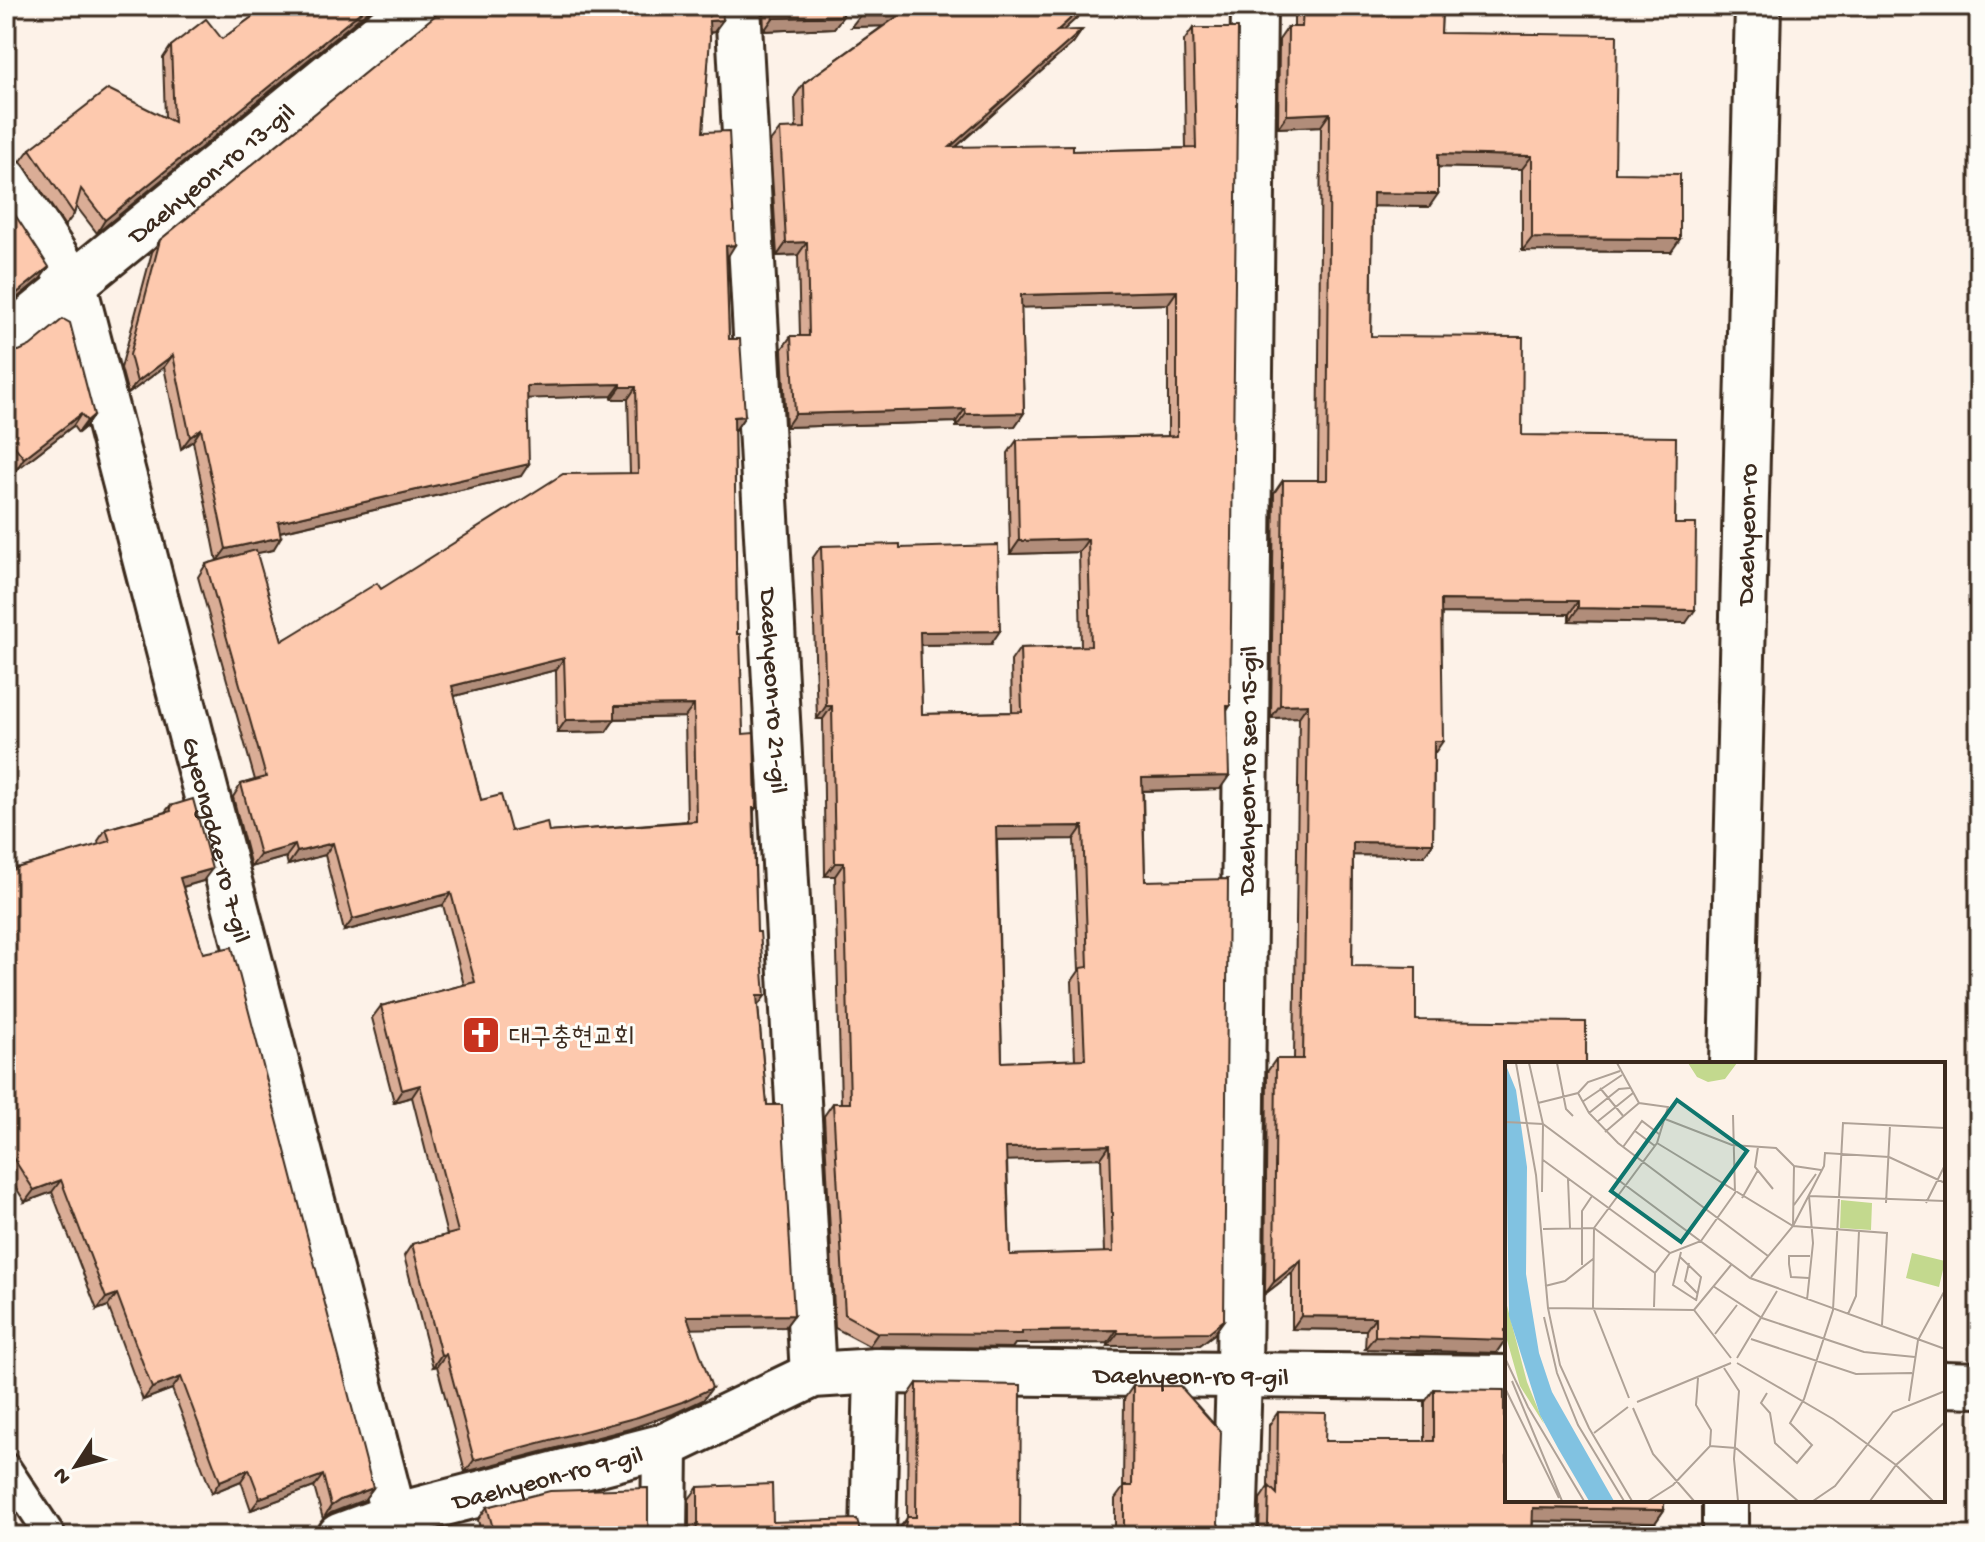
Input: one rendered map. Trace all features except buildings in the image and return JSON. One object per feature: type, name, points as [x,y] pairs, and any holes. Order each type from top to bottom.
[{"type":"street","name":"Daehyeon-ro 13-gil","points":[[6,339],[414,6]]},
{"type":"street","name":"Daehyeon-ro 21-gil","points":[[738,6],[813,1375]]},
{"type":"street","name":"Daehyeon-ro seo 15-gil","points":[[1234,1536],[1239,1375],[1254,6]]},
{"type":"street","name":"Daehyeon-ro","points":[[1732,1062],[1758,6]]},
{"type":"street","name":"Gyeongdae-ro 7-gil","points":[[6,180],[74,285],[394,1516]]},
{"type":"street","name":"Daehyeon-ro 9-gil","points":[[340,1536],[394,1516],[665,1446],[813,1375],[877,1371],[1505,1378]]},
{"type":"street","points":[[873,1536],[877,1371]]},
{"type":"street","points":[[1945,1384],[1979,1385]]},
{"type":"street","name":"Daehyeon-ro 9-gil","points":[[664,1536],[665,1446]]},
{"type":"street","points":[[1725,1502],[1725,1536]]},
{"type":"lane","points":[[6,1468],[51,1536]]},
{"type":"place","name":"대구충현교회","points":[[481,1035]]}]
